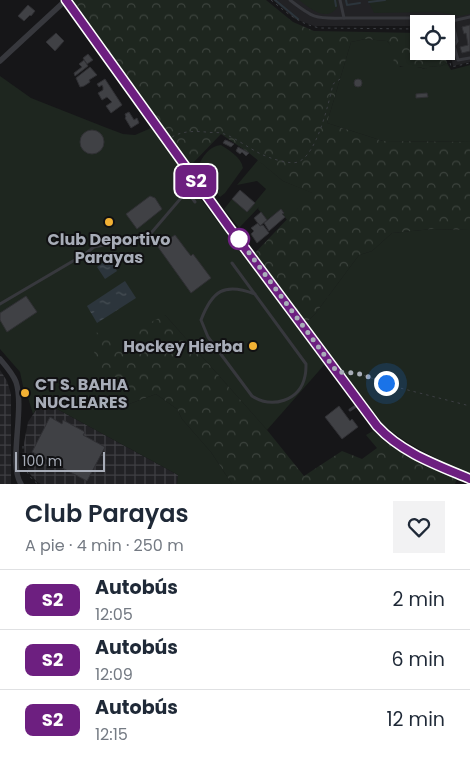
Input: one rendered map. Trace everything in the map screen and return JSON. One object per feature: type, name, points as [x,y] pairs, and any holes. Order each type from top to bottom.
[{"type":"street","points":[[0,61],[66,0],[168,140],[245,241],[359,404],[384,433],[400,445],[420,458],[470,479]]},
{"type":"street","points":[[0,359],[16,381],[18,416],[17,462],[18,477],[21,484]]},
{"type":"lane","points":[[290,0],[311,16],[328,18],[410,18]]},
{"type":"lane","points":[[340,0],[344,18]]},
{"type":"lane","points":[[455,20],[470,17]]},
{"type":"lane","points":[[455,50],[458,60],[470,58]]},
{"type":"lane","points":[[0,304],[94,247],[124,239],[134,241],[145,237],[152,232],[187,191],[195,202]]},
{"type":"lane","points":[[232,263],[306,364],[305,376],[297,392],[288,399],[277,403],[261,402],[252,396],[208,337],[201,320],[207,304],[219,291],[233,288],[254,294]]},
{"type":"lane","points":[[350,410],[359,404]]},
{"type":"path","points":[[271,0],[293,18],[306,25],[320,28],[410,28]]},
{"type":"path","points":[[168,140],[176,135],[194,131],[220,133],[263,155],[281,161],[297,163],[306,158],[317,138],[327,111],[332,84],[344,77]]},
{"type":"path","points":[[337,372],[357,373],[400,388],[470,406]]},
{"type":"shaded area","points":[[273,0],[470,0],[470,62],[453,66],[452,60],[455,60],[455,15],[410,15],[410,26],[314,26],[295,19]]},
{"type":"shaded area","points":[[0,370],[7,381],[11,394],[11,484],[0,484]]},
{"type":"shaded area","points":[[48,404],[178,475],[177,484],[41,484],[37,482],[30,474],[25,463],[24,443],[28,422],[38,407]]},
{"type":"green space","points":[[73,0],[266,0],[293,22],[314,31],[410,33],[410,60],[446,60],[447,63],[439,67],[429,66],[426,69],[405,67],[393,64],[393,52],[387,41],[365,39],[351,42],[327,123],[383,141],[470,142],[470,230],[432,229],[392,233],[372,251],[359,255],[315,314],[306,323],[254,254],[312,193],[283,181],[249,153],[221,134],[191,165]]},
{"type":"green space","points":[[299,0],[337,0],[338,6],[334,11],[324,14],[308,7]]},
{"type":"green space","points":[[368,0],[470,0],[470,14],[460,16],[438,12],[374,13]]},
{"type":"green space","points":[[365,39],[387,41],[393,48],[400,67],[408,65],[426,69],[428,66],[439,67],[447,63],[451,70],[470,65],[470,142],[383,141],[327,123],[351,42]]},
{"type":"green space","name":"Club Deportivo Parayas","points":[[0,76],[31,98],[123,134],[135,135],[151,128],[195,188],[194,190],[242,254],[244,253],[325,364],[267,430],[165,315],[129,404],[156,394],[177,409],[182,419],[211,452],[232,484],[177,484],[178,475],[48,404],[39,407],[33,414],[26,391],[24,391],[20,372],[0,349]]},
{"type":"green space","points":[[221,145],[238,157],[243,168],[220,197],[198,167],[206,153],[213,147]]},
{"type":"green space","points":[[258,160],[283,181],[313,193],[287,220],[282,214],[284,212],[281,209],[267,220],[258,209],[259,207],[239,228],[224,209],[232,199],[247,212],[266,189],[257,181],[237,185]]},
{"type":"green space","points":[[432,229],[470,230],[470,474],[413,446],[383,424],[306,323],[315,314],[359,255],[372,251],[392,233]]},
{"type":"green space","points":[[165,315],[267,430],[304,476],[342,451],[362,459],[377,448],[366,435],[373,431],[402,453],[457,478],[455,484],[232,484],[211,452],[182,419],[177,409],[156,394],[129,404],[102,387],[94,351],[93,332],[122,337]]},
{"type":"water","points":[[109,258],[117,271],[105,279],[97,267]]},
{"type":"water","points":[[125,281],[136,298],[97,323],[87,306]]},
{"type":"building","points":[[28,5],[35,11],[24,21],[18,16]]},
{"type":"building","points":[[470,25],[470,51],[462,53],[460,47],[468,45],[466,33],[464,34],[462,27]]},
{"type":"building","points":[[56,33],[64,41],[55,51],[46,42]]},
{"type":"building","points":[[88,54],[93,60],[87,64],[83,58]]},
{"type":"building","points":[[84,60],[88,66],[75,76],[74,73],[82,67],[79,64]]},
{"type":"building","points":[[90,67],[97,75],[89,80],[90,82],[80,87],[76,78]]},
{"type":"building","points":[[105,79],[122,105],[111,113],[106,106],[112,102],[107,97],[102,100],[98,93],[103,90],[103,87],[102,85],[99,87],[97,84]]},
{"type":"building","points":[[358,79],[362,83],[358,87],[354,83]]},
{"type":"building","points":[[427,93],[428,97],[416,98],[416,94]]},
{"type":"building","points":[[129,112],[134,120],[137,118],[139,123],[131,128],[125,118],[125,114]]},
{"type":"building","points":[[92,130],[100,134],[104,142],[100,150],[92,154],[84,150],[80,142],[84,134]]},
{"type":"building","points":[[225,140],[234,144],[231,147],[223,143]]},
{"type":"building","points":[[238,147],[249,153],[246,156],[242,152],[240,154],[236,151]]},
{"type":"building","points":[[240,190],[255,203],[247,212],[232,199]]},
{"type":"building","points":[[150,196],[155,198],[162,209],[137,229],[126,214]]},
{"type":"building","points":[[281,209],[285,217],[269,231],[264,223]]},
{"type":"building","points":[[261,212],[267,220],[260,226],[254,218]]},
{"type":"building","points":[[258,223],[260,226],[263,225],[269,233],[257,243],[251,234],[254,231],[251,228]]},
{"type":"building","points":[[175,235],[191,256],[193,254],[211,278],[191,293],[158,247],[165,240]]},
{"type":"building","points":[[26,296],[37,312],[7,332],[0,320],[0,313]]},
{"type":"building","points":[[339,406],[350,421],[352,419],[358,427],[342,439],[325,417]]},
{"type":"building","points":[[50,417],[62,424],[63,420],[85,432],[83,435],[105,447],[87,481],[32,452]]},
{"type":"waterway","points":[[275,0],[298,19]]},
{"type":"waterway","points":[[335,0],[336,6]]},
{"type":"waterway","points":[[346,0],[347,5],[360,3]]},
{"type":"waterway","points":[[369,2],[385,0]]},
{"type":"bus line","name":"S2","points":[[66,0],[229,227],[377,426],[391,439],[420,458],[470,479]]},
{"type":"place","name":"Club Deportivo Parayas","points":[[109,222]]},
{"type":"place","name":"Hockey Hierba","points":[[253,346]]},
{"type":"place","name":"CT S. BAHIA NUCLEARES","points":[[25,393]]},
{"type":"route","points":[[239,239],[236,235],[337,372],[357,373],[386,383]]}]
